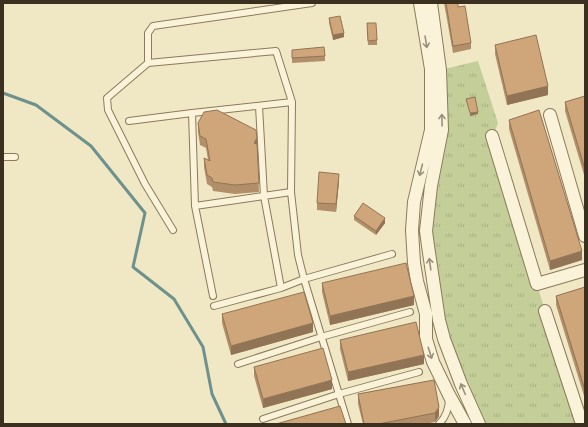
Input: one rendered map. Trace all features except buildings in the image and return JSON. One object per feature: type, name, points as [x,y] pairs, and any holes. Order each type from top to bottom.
[{"type":"street","points":[[420,3],[431,70],[431,130],[416,190],[412,246],[417,281],[426,314],[426,340],[433,362],[449,395],[466,424]]},
{"type":"street","points":[[431,3],[440,70],[442,130],[431,186],[426,231],[440,324],[452,364],[470,406],[480,424]]},
{"type":"street","points":[[550,115],[585,236]]},
{"type":"street","points":[[492,136],[537,284],[585,270]]},
{"type":"street","points":[[416,190],[431,186]]},
{"type":"street","points":[[545,311],[582,424]]},
{"type":"street","points":[[426,328],[430,325],[440,324]]},
{"type":"lane","points":[[148,62],[148,33],[153,26],[312,3]]},
{"type":"lane","points":[[173,230],[145,184],[108,110],[108,98],[148,62],[276,51],[292,102],[291,192],[298,255],[321,337],[348,424]]},
{"type":"lane","points":[[129,121],[292,102]]},
{"type":"lane","points":[[259,106],[264,196],[281,288]]},
{"type":"lane","points":[[192,113],[195,206],[213,296]]},
{"type":"lane","points":[[3,157],[15,157]]},
{"type":"lane","points":[[195,206],[291,192]]},
{"type":"lane","points":[[214,306],[281,288],[304,279],[392,254]]},
{"type":"lane","points":[[238,364],[321,337],[410,312]]},
{"type":"lane","points":[[263,419],[339,394],[419,372]]},
{"type":"lane","points":[[439,424],[446,414],[449,405],[449,395]]},
{"type":"green space","points":[[478,61],[498,123],[493,136],[545,311],[582,424],[479,424],[452,364],[428,246],[440,70]]},
{"type":"waterway","points":[[3,93],[36,105],[91,146],[145,213],[133,267],[174,299],[203,347],[212,394],[226,424]]}]
